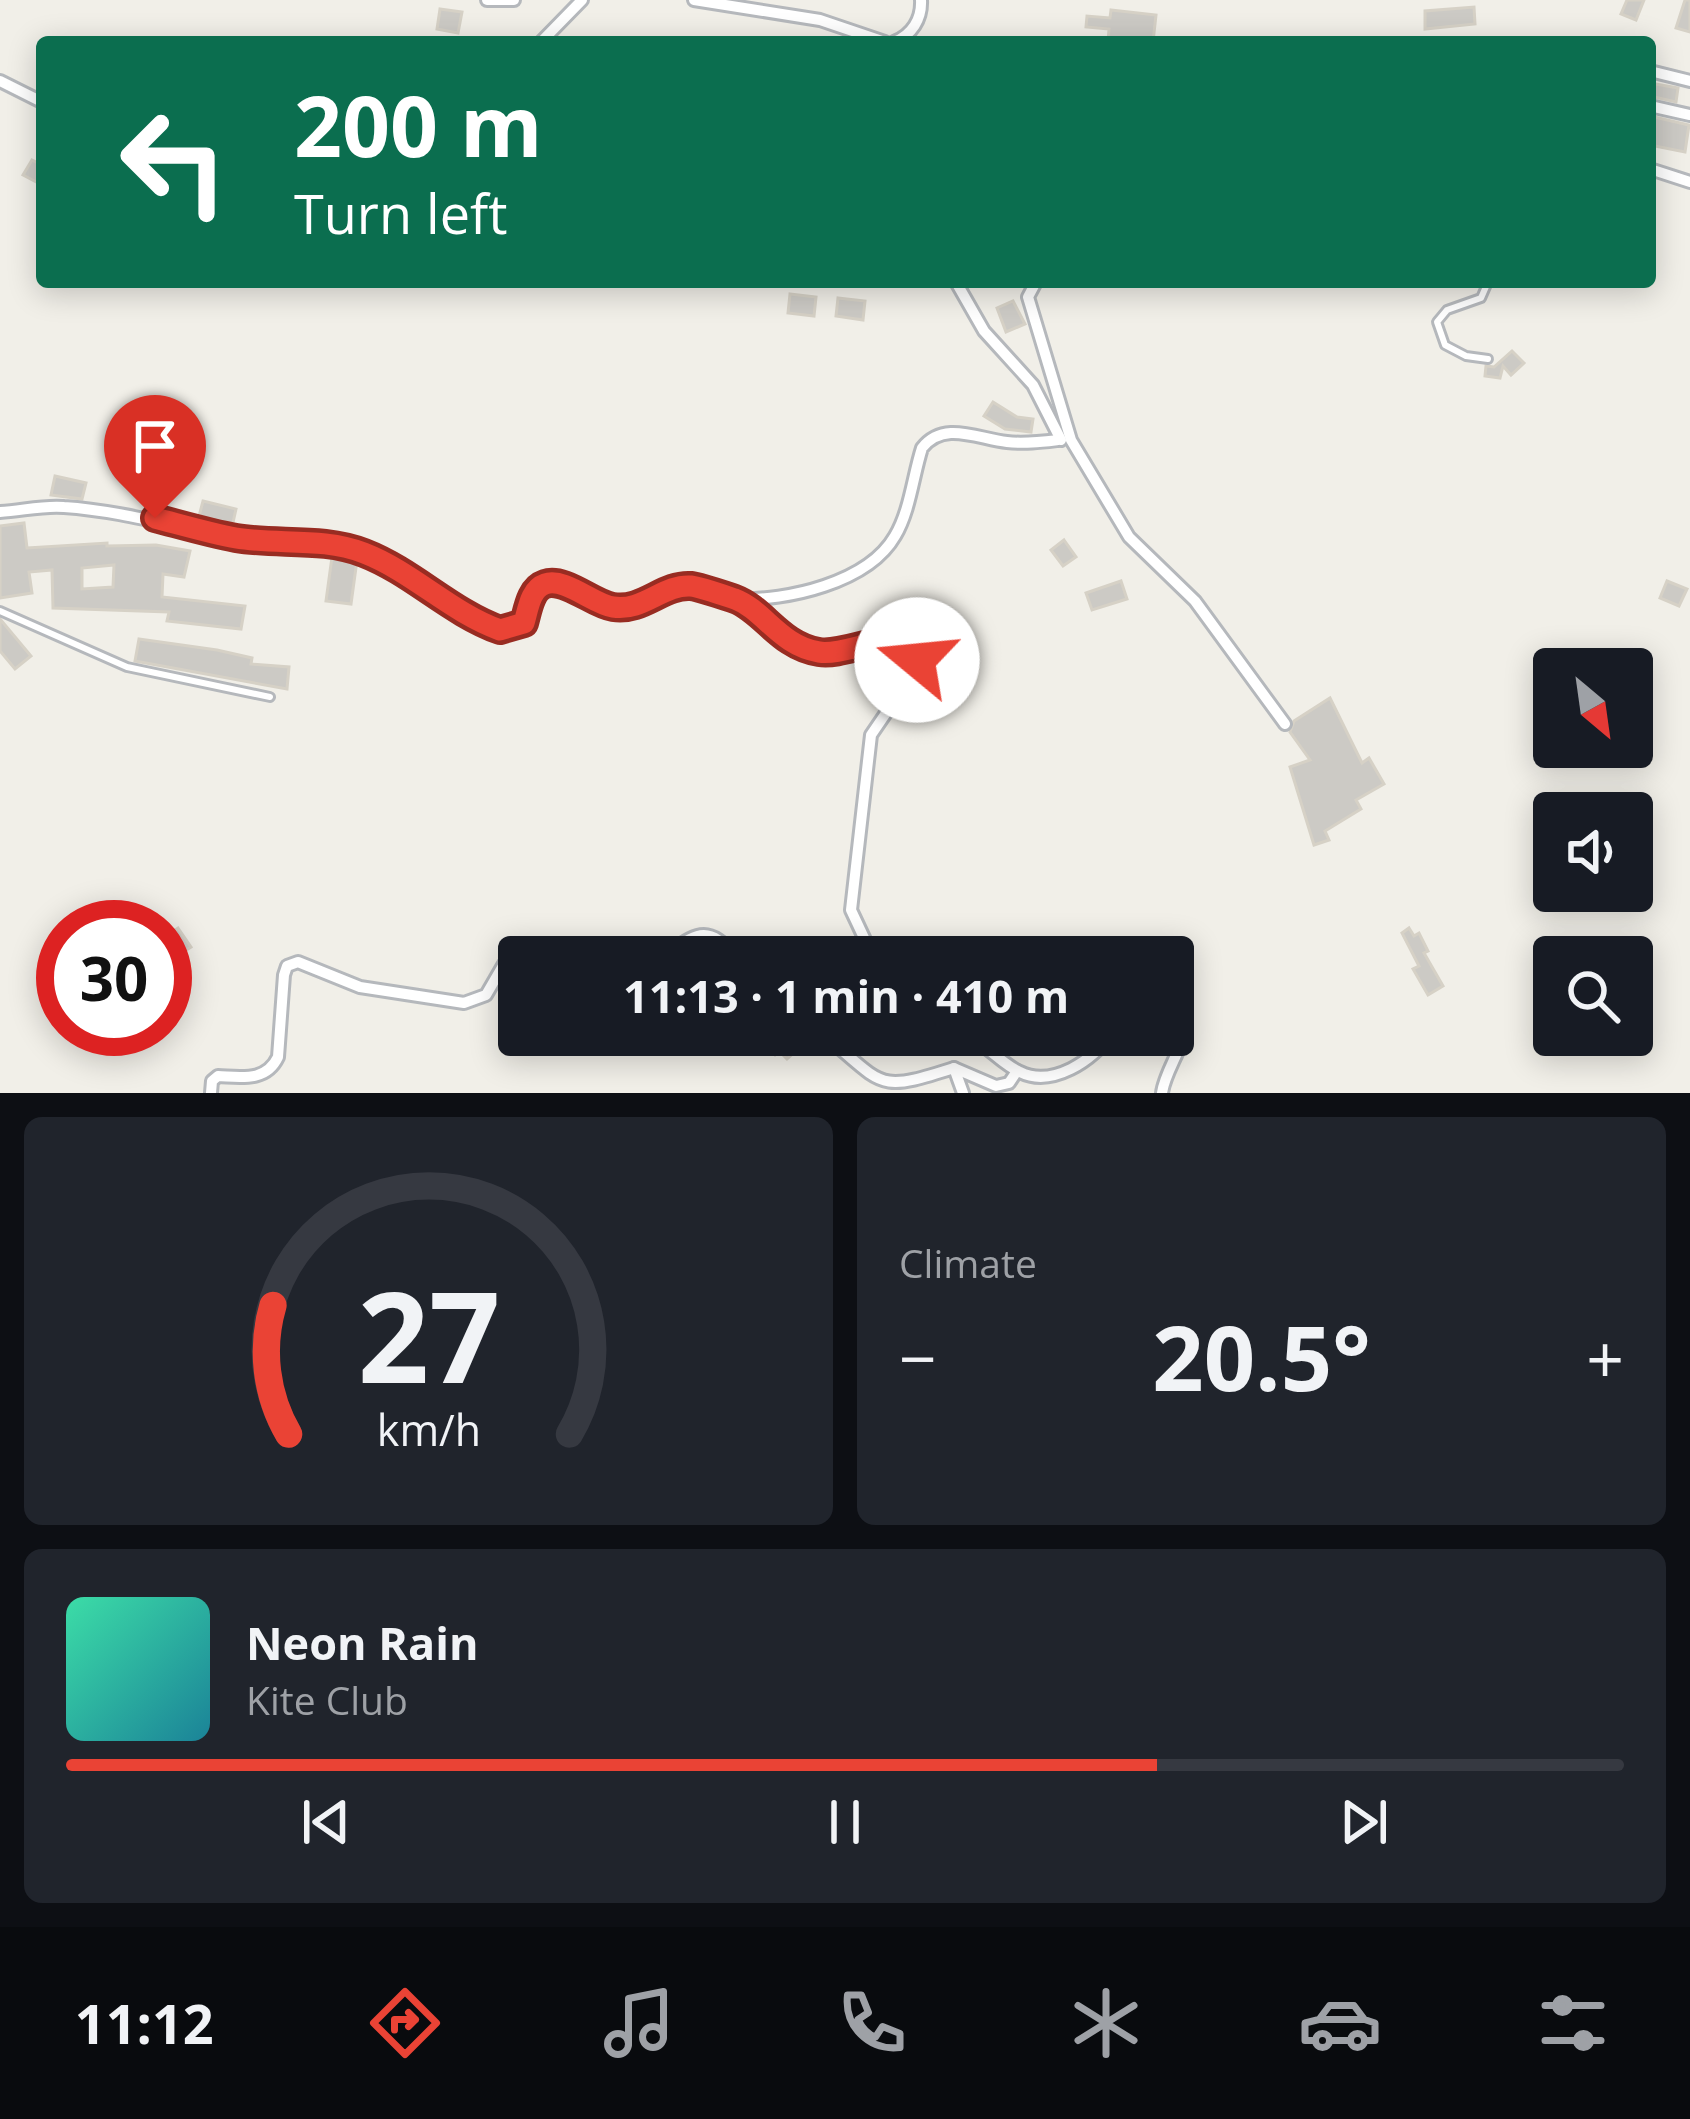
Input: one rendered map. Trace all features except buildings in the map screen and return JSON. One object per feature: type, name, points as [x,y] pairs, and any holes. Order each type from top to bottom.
[{"type":"street","points":[[487,0],[514,0]]},
{"type":"street","points":[[547,36],[582,0]]},
{"type":"street","points":[[694,0],[820,20],[871,36]]},
{"type":"street","points":[[906,36],[921,0]]},
{"type":"street","points":[[1656,72],[1690,81]]},
{"type":"street","points":[[0,81],[36,99]]},
{"type":"street","points":[[1656,107],[1690,115]]},
{"type":"street","points":[[1656,171],[1690,182]]},
{"type":"street","points":[[959,288],[984,331],[1033,385],[1129,537],[1195,601],[1285,724]]},
{"type":"street","points":[[1033,288],[1028,297],[1064,440]]},
{"type":"street","points":[[736,599],[821,586],[877,558],[896,536],[922,448],[939,434],[962,432],[1016,443],[1064,440]]},
{"type":"street","points":[[0,512],[58,506],[109,511],[236,538],[354,549],[382,561],[451,608],[500,630],[524,623],[533,592],[552,583],[619,608],[637,607],[690,586],[736,599],[798,646],[828,652],[898,640],[912,648],[917,660],[914,672],[871,735],[851,910],[863,936]]},
{"type":"street","points":[[211,1093],[212,1081],[218,1076],[254,1078],[273,1067],[287,966],[298,962],[361,987],[464,1003],[486,994],[498,974]]},
{"type":"street","points":[[849,1056],[882,1083],[901,1087],[954,1068],[996,1086],[1009,1083],[1017,1071]]},
{"type":"street","points":[[999,1056],[1028,1076],[1054,1074],[1093,1056]]},
{"type":"street","points":[[1162,1093],[1176,1056]]},
{"type":"street","points":[[954,1068],[963,1093]]},
{"type":"lane","points":[[1485,288],[1481,298],[1447,310],[1437,322],[1445,345],[1466,356],[1488,359]]},
{"type":"lane","points":[[0,610],[111,662],[270,698]]},
{"type":"route","points":[[155,518],[236,538],[354,549],[382,561],[451,608],[500,630],[524,623],[533,592],[545,584],[559,584],[619,608],[637,607],[690,586],[736,599],[798,646],[828,652],[898,640],[907,642],[917,660]]}]
